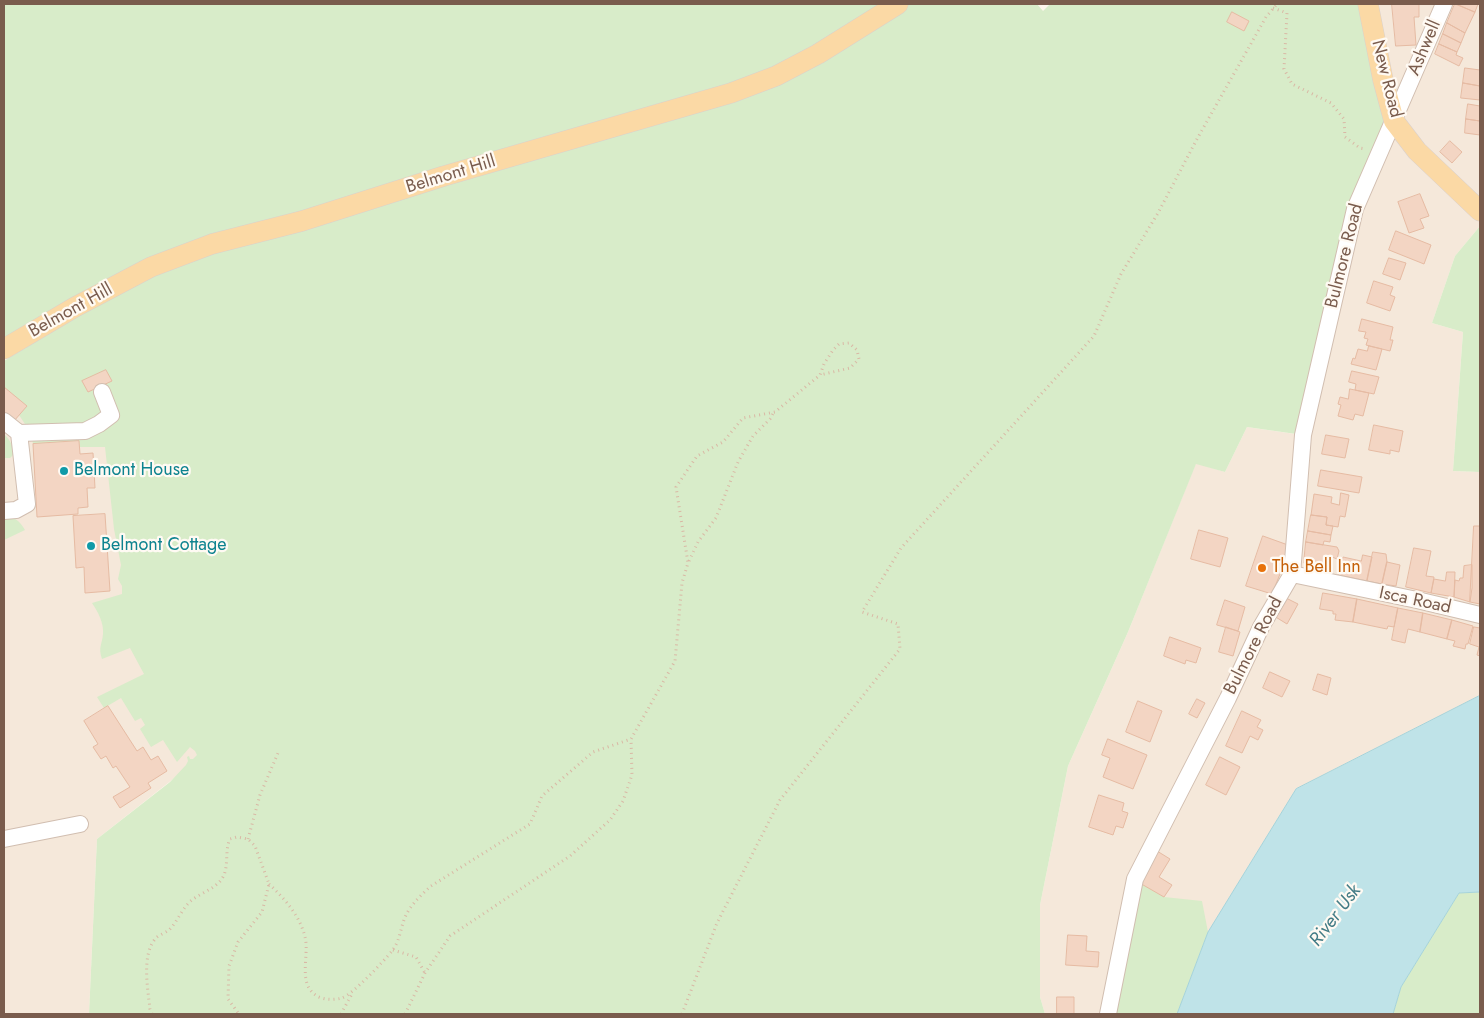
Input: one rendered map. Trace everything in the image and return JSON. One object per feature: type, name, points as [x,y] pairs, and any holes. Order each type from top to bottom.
[{"type":"main road","name":"Belmont Hill","points":[[4,349],[75,307],[151,267],[212,244],[302,221],[444,176],[731,93],[776,76],[818,54],[898,4]]},
{"type":"main road","name":"New Road","points":[[1368,4],[1383,80],[1394,121],[1417,151],[1480,211]]},
{"type":"street","name":"Ashwell","points":[[1394,121],[1444,4]]},
{"type":"street","name":"Bulmore Road","points":[[1108,1014],[1135,879],[1228,698],[1261,627],[1292,574],[1304,428],[1355,209],[1394,121]]},
{"type":"street","points":[[4,421],[19,433],[86,431],[111,415],[102,392]]},
{"type":"street","points":[[4,511],[16,510],[27,504],[19,433]]},
{"type":"street","name":"Isca Road","points":[[1292,574],[1480,615]]},
{"type":"street","points":[[4,839],[80,824]]},
{"type":"path","points":[[682,1014],[717,923],[780,800],[900,649],[898,624],[862,612],[902,548],[1094,336],[1121,274],[1158,214],[1197,139],[1266,17],[1277,4]]},
{"type":"path","points":[[1273,8],[1287,13],[1284,69],[1292,84],[1331,103],[1344,119],[1345,137],[1360,148],[1381,151]]},
{"type":"path","points":[[405,1014],[425,973],[450,936],[570,856],[610,820],[622,801],[632,775],[631,739],[675,661],[682,583],[688,563],[698,542],[716,518],[738,462],[753,436],[775,412],[820,375],[850,368],[859,359],[857,350],[849,344],[839,344],[824,364],[820,375]]},
{"type":"path","points":[[688,563],[676,487],[697,456],[723,442],[743,418],[775,412]]},
{"type":"path","points":[[152,1014],[146,956],[155,939],[169,930],[191,900],[222,879],[226,864],[227,846],[230,839],[237,837],[248,840],[255,846],[269,884],[287,900],[306,938],[305,978],[310,990],[319,997],[332,1000],[344,998],[393,950],[400,936],[403,921],[418,897],[430,886],[530,824],[542,796],[593,752],[631,739]]},
{"type":"path","points":[[248,840],[260,794],[278,753]]},
{"type":"path","points":[[239,1014],[228,999],[229,966],[238,942],[262,912],[269,884]]},
{"type":"path","points":[[393,950],[416,957],[425,973]]},
{"type":"path","points":[[341,1014],[355,989]]},
{"type":"shaded area","points":[[1368,4],[1480,4],[1480,226],[1455,256],[1432,323],[1463,332],[1453,471],[1480,472],[1480,696],[1296,789],[1208,932],[1177,1014],[1045,1014],[1040,997],[1040,905],[1068,766],[1128,632],[1196,463],[1225,472],[1247,427],[1302,435]]},
{"type":"shaded area","points":[[80,315],[239,727],[97,839],[89,1014],[4,1014],[4,361]]},
{"type":"green space","points":[[4,4],[1037,4],[1043,11],[1050,4],[1368,4],[1394,121],[1355,209],[1303,435],[1247,427],[1225,472],[1196,464],[1128,632],[1068,766],[1040,905],[1040,997],[1045,1014],[89,1014],[97,839],[170,782],[186,765],[187,757],[189,756],[190,759],[193,759],[197,755],[190,747],[177,762],[163,740],[151,747],[140,729],[145,725],[141,718],[135,721],[121,698],[104,708],[97,697],[144,674],[130,648],[102,659],[100,649],[103,626],[92,603],[122,594],[122,586],[118,579],[121,565],[114,529],[105,447],[80,447],[79,441],[33,444],[31,433],[19,415],[26,406],[4,387],[4,361],[80,315],[212,244],[4,340]]},
{"type":"green space","points":[[1480,226],[1480,472],[1453,471],[1463,332],[1432,323],[1455,256]]},
{"type":"green space","points":[[4,434],[12,446],[13,455],[10,458],[4,458]]},
{"type":"green space","points":[[4,516],[16,520],[25,530],[4,540]]},
{"type":"green space","points":[[1135,879],[1164,897],[1202,901],[1208,932],[1177,1014],[1108,1014]]},
{"type":"green space","points":[[1480,892],[1480,1014],[1393,1014],[1401,987],[1459,893]]},
{"type":"water","name":"River Usk","points":[[1479,696],[1480,892],[1459,893],[1401,987],[1393,1014],[1177,1014],[1208,932],[1296,789]]},
{"type":"building","points":[[1392,4],[1419,4],[1419,17],[1414,17],[1416,45],[1396,46]]},
{"type":"building","points":[[1455,4],[1475,12],[1465,33],[1447,23]]},
{"type":"building","points":[[1457,4],[1478,4],[1475,12]]},
{"type":"building","points":[[1232,12],[1249,21],[1244,31],[1227,22]]},
{"type":"building","points":[[1447,23],[1465,33],[1461,43],[1443,34]]},
{"type":"building","points":[[1443,34],[1461,43],[1457,52],[1439,44]]},
{"type":"building","points":[[1439,44],[1457,52],[1456,55],[1463,58],[1459,66],[1435,54]]},
{"type":"building","points":[[1465,68],[1480,70],[1480,86],[1463,83]]},
{"type":"building","points":[[1463,83],[1480,86],[1480,100],[1461,98]]},
{"type":"building","points":[[1468,104],[1480,106],[1480,121],[1466,119]]},
{"type":"building","points":[[1466,119],[1480,121],[1480,135],[1465,133]]},
{"type":"building","points":[[1450,141],[1462,152],[1452,163],[1440,152]]},
{"type":"building","points":[[1420,194],[1429,216],[1420,219],[1424,228],[1409,233],[1398,202]]},
{"type":"building","points":[[1396,231],[1431,245],[1424,264],[1389,250]]},
{"type":"building","points":[[1389,258],[1406,263],[1400,280],[1383,274]]},
{"type":"building","points":[[1374,281],[1393,287],[1390,295],[1395,297],[1390,311],[1367,303]]},
{"type":"building","points":[[1362,319],[1393,327],[1390,340],[1393,340],[1390,351],[1366,345],[1368,339],[1364,338],[1366,332],[1359,331]]},
{"type":"building","points":[[1369,346],[1382,349],[1376,370],[1351,364],[1353,358],[1355,359],[1358,349],[1367,351]]},
{"type":"building","points":[[106,370],[112,381],[88,392],[82,381]]},
{"type":"building","points":[[1352,371],[1379,377],[1374,394],[1355,390],[1356,384],[1349,382]]},
{"type":"building","points":[[4,387],[27,406],[14,421],[4,413]]},
{"type":"building","points":[[1350,389],[1369,393],[1363,416],[1355,414],[1353,420],[1338,416],[1341,405],[1338,404],[1340,397],[1348,399]]},
{"type":"building","points":[[1374,425],[1403,431],[1399,452],[1390,450],[1390,454],[1369,450]]},
{"type":"building","points":[[1326,435],[1349,439],[1345,458],[1322,454]]},
{"type":"building","name":"Belmont House","points":[[79,441],[80,454],[93,453],[95,488],[87,488],[88,507],[78,508],[78,514],[37,517],[33,444]]},
{"type":"building","points":[[1321,470],[1362,477],[1359,493],[1318,486]]},
{"type":"building","points":[[1341,493],[1349,495],[1345,517],[1340,516],[1338,527],[1326,525],[1327,517],[1311,515],[1314,494],[1332,497],[1331,503],[1339,505]]},
{"type":"building","name":"Belmont Cottage","points":[[105,514],[110,591],[85,593],[84,567],[76,568],[73,516]]},
{"type":"building","points":[[1311,515],[1327,517],[1326,525],[1333,526],[1331,535],[1308,531]]},
{"type":"building","points":[[1474,526],[1480,526],[1480,604],[1470,602]]},
{"type":"building","points":[[1199,530],[1228,538],[1220,567],[1191,559]]},
{"type":"building","points":[[1308,531],[1331,535],[1330,542],[1324,541],[1323,545],[1306,542]]},
{"type":"building","points":[[1263,536],[1288,545],[1282,569],[1272,594],[1246,586]]},
{"type":"building","points":[[1306,542],[1337,547],[1339,551],[1337,559],[1332,557],[1330,561],[1326,561],[1325,569],[1304,563]]},
{"type":"building","points":[[1414,548],[1431,551],[1426,576],[1434,577],[1431,593],[1406,587]]},
{"type":"building","points":[[1373,552],[1386,554],[1387,562],[1382,584],[1367,581]]},
{"type":"building","points":[[1363,555],[1372,557],[1367,581],[1338,575],[1343,557],[1361,561]]},
{"type":"building","points":[[1387,562],[1400,565],[1396,586],[1382,584]]},
{"type":"building","points":[[1472,565],[1470,602],[1454,597],[1455,580],[1459,581],[1460,578],[1463,578],[1464,566]]},
{"type":"building","points":[[1447,572],[1455,572],[1454,597],[1431,593],[1434,579],[1445,581]]},
{"type":"building","points":[[1323,593],[1357,599],[1353,622],[1335,620],[1336,614],[1333,614],[1333,611],[1320,609]]},
{"type":"building","points":[[1284,597],[1298,604],[1287,624],[1274,616]]},
{"type":"building","points":[[1357,599],[1398,608],[1394,627],[1388,626],[1387,629],[1353,622]]},
{"type":"building","points":[[1225,600],[1245,607],[1238,631],[1217,625]]},
{"type":"building","points":[[1398,608],[1423,613],[1420,632],[1408,629],[1405,643],[1392,640]]},
{"type":"building","points":[[1423,613],[1452,620],[1447,639],[1420,632]]},
{"type":"building","points":[[1452,620],[1473,626],[1465,649],[1453,646],[1455,641],[1447,639]]},
{"type":"building","points":[[1226,627],[1240,632],[1233,656],[1219,652]]},
{"type":"building","points":[[1474,627],[1480,628],[1480,656],[1477,655],[1479,647],[1470,644]]},
{"type":"building","points":[[1170,637],[1201,648],[1196,663],[1186,660],[1185,664],[1164,656]]},
{"type":"building","points":[[1270,672],[1290,681],[1282,697],[1263,688]]},
{"type":"building","points":[[1318,674],[1331,678],[1327,695],[1313,690]]},
{"type":"building","points":[[1197,699],[1205,703],[1197,718],[1189,714]]},
{"type":"building","points":[[1138,701],[1162,711],[1150,742],[1126,732]]},
{"type":"building","points":[[108,706],[137,751],[143,747],[151,760],[158,756],[167,771],[148,783],[151,788],[120,808],[113,797],[130,787],[116,766],[113,768],[106,756],[101,759],[93,747],[98,744],[84,721]]},
{"type":"building","points":[[1242,711],[1261,720],[1257,727],[1263,730],[1258,740],[1250,736],[1242,753],[1226,746]]},
{"type":"building","points":[[1108,739],[1147,755],[1133,789],[1103,777],[1110,758],[1102,755]]},
{"type":"building","points":[[1220,757],[1240,767],[1226,795],[1206,785]]},
{"type":"building","points":[[1099,795],[1124,803],[1122,811],[1128,813],[1123,828],[1116,826],[1113,835],[1089,827]]},
{"type":"building","points":[[1157,851],[1170,859],[1159,877],[1172,885],[1164,897],[1138,882]]},
{"type":"building","points":[[1068,935],[1087,936],[1086,951],[1099,952],[1098,967],[1066,965]]},
{"type":"building","points":[[1057,997],[1074,997],[1074,1014],[1057,1014]]},
{"type":"place","name":"Belmont House","points":[[64,471]]},
{"type":"place","name":"Belmont Cottage","points":[[91,546]]},
{"type":"place","name":"The Bell Inn","points":[[1262,568]]}]
